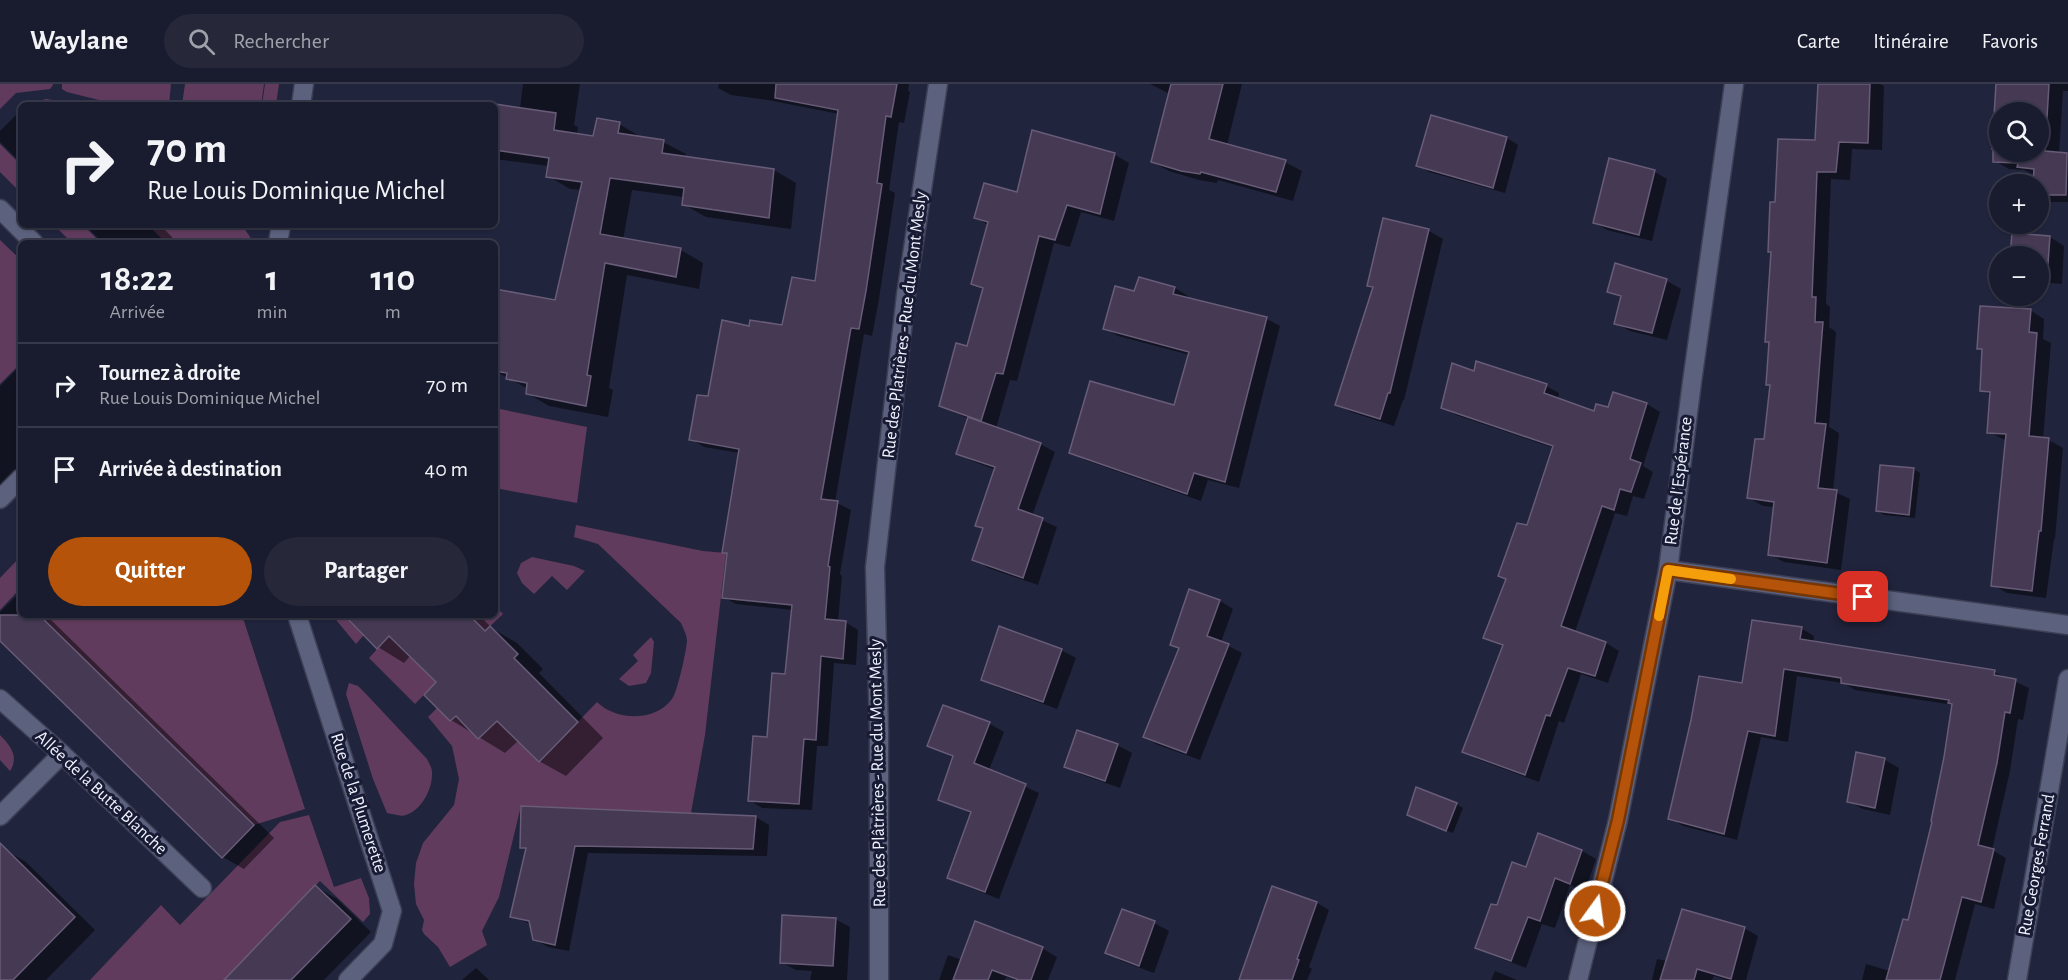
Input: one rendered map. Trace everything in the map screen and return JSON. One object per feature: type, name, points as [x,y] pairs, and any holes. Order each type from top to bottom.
[{"type":"street","points":[[301,102],[304,84]]},
{"type":"street","name":"Rue des Platrières - Rue du Mont Mesly","points":[[875,567],[906,295],[938,84]]},
{"type":"street","name":"Rue de l'Espérance","points":[[1578,980],[1618,820],[1668,570],[1693,370],[1734,84]]},
{"type":"street","points":[[0,209],[18,227]]},
{"type":"street","points":[[19,228],[31,240]]},
{"type":"street","points":[[0,499],[18,481]]},
{"type":"street","name":"Rue des Plâtrières - Rue du Mont Mesly","points":[[875,567],[879,733],[879,980]]},
{"type":"street","points":[[1668,570],[2068,625]]},
{"type":"street","name":"Rue de la Plumerette","points":[[298,618],[393,911],[383,944],[348,980]]},
{"type":"street","name":"Rue Georges Ferrand","points":[[2018,980],[2068,679]]},
{"type":"street","name":"Allée de la Butte Blanche","points":[[0,699],[62,754],[202,888]]},
{"type":"street","points":[[0,816],[62,754]]},
{"type":"shaded area","points":[[0,84],[53,85],[50,89],[16,93],[0,109]]},
{"type":"shaded area","points":[[62,84],[171,84],[169,102],[107,102],[62,89]]},
{"type":"shaded area","points":[[185,84],[264,84],[261,102],[182,102]]},
{"type":"shaded area","points":[[265,84],[279,84],[276,102],[262,102]]},
{"type":"shaded area","points":[[47,99],[61,102],[36,102]]},
{"type":"shaded area","points":[[0,144],[18,162],[18,190],[0,172]]},
{"type":"shaded area","points":[[57,228],[86,228],[98,240],[69,240]]},
{"type":"shaded area","points":[[151,228],[244,228],[252,240],[163,240]]},
{"type":"shaded area","points":[[0,240],[18,257],[18,366],[0,384]]},
{"type":"shaded area","points":[[498,409],[587,427],[577,503],[498,489]]},
{"type":"shaded area","points":[[576,525],[703,551],[726,553],[705,735],[691,813],[521,806],[499,897],[482,931],[487,945],[450,967],[438,947],[422,930],[424,920],[416,904],[414,884],[416,863],[423,843],[454,805],[459,779],[452,746],[428,717],[437,708],[450,721],[456,716],[478,739],[497,721],[539,762],[597,702],[614,713],[646,715],[665,707],[672,699],[679,680],[687,641],[681,623],[598,544],[574,537]]},
{"type":"shaded area","points":[[532,557],[574,566],[585,571],[567,590],[552,576],[534,594],[522,583],[517,573],[521,563]]},
{"type":"shaded area","points":[[18,559],[18,595],[16,593],[0,610],[0,578]]},
{"type":"shaded area","points":[[498,609],[503,614],[485,631],[472,618],[498,618]]},
{"type":"shaded area","points":[[42,618],[243,618],[305,809],[254,825]]},
{"type":"shaded area","points":[[334,618],[351,618],[350,622],[364,635],[356,644]]},
{"type":"shaded area","points":[[389,636],[436,682],[415,704],[369,658]]},
{"type":"shaded area","points":[[651,637],[654,642],[651,673],[646,683],[629,686],[619,679],[638,661],[633,655]]},
{"type":"shaded area","points":[[349,683],[358,686],[366,694],[427,759],[432,770],[431,785],[425,798],[417,808],[406,815],[387,813],[373,779],[346,694]]},
{"type":"shaded area","points":[[0,735],[14,756],[10,771],[0,760]]},
{"type":"shaded area","points":[[309,815],[334,887],[361,878],[369,898],[370,914],[363,922],[320,881],[224,980],[90,980],[161,905],[180,925],[280,822]]},
{"type":"building","points":[[776,84],[897,84],[891,117],[886,116],[877,183],[882,184],[866,291],[859,329],[851,328],[821,499],[838,501],[828,566],[830,567],[825,619],[846,621],[843,659],[821,656],[816,740],[804,739],[799,804],[748,801],[753,736],[767,737],[772,673],[785,674],[792,605],[722,598],[727,553],[722,553],[739,449],[689,440],[697,395],[708,396],[722,320],[749,326],[750,320],[782,325],[792,277],[815,281],[838,110],[775,98]]},
{"type":"building","points":[[1171,84],[1223,84],[1209,139],[1286,160],[1276,192],[1201,172],[1200,174],[1181,171],[1151,162]]},
{"type":"building","points":[[1818,84],[1870,84],[1868,143],[1839,142],[1836,172],[1817,172],[1812,297],[1816,297],[1815,322],[1823,322],[1815,423],[1826,424],[1818,488],[1837,490],[1827,563],[1768,555],[1774,502],[1747,498],[1755,439],[1764,439],[1770,385],[1766,385],[1769,342],[1765,342],[1771,252],[1768,252],[1770,202],[1775,202],[1778,139],[1815,140]]},
{"type":"building","points":[[1996,84],[2049,84],[2048,102],[1995,102]]},
{"type":"building","points":[[498,104],[556,113],[554,130],[593,136],[597,118],[620,122],[618,133],[664,140],[662,153],[774,169],[769,218],[682,205],[684,188],[610,178],[600,234],[681,248],[676,277],[605,263],[587,375],[591,376],[586,406],[526,394],[527,383],[506,379],[507,373],[498,372],[498,290],[555,300],[582,182],[546,177],[549,158],[498,150]]},
{"type":"building","points":[[1431,115],[1507,137],[1493,188],[1416,166]]},
{"type":"building","points":[[1032,130],[1115,153],[1100,214],[1067,205],[1055,240],[1039,236],[1003,374],[996,373],[981,421],[939,406],[956,343],[967,346],[983,288],[971,284],[988,222],[974,218],[984,183],[1017,192]]},
{"type":"building","points":[[2049,151],[2067,153],[2066,195],[2049,195],[2049,174],[2034,174],[2034,169],[2017,167],[2018,163],[1993,162],[2049,162]]},
{"type":"building","points":[[1609,158],[1655,170],[1639,235],[1593,223]]},
{"type":"building","points":[[1383,218],[1429,229],[1390,393],[1388,393],[1380,419],[1335,405],[1373,287],[1367,286]]},
{"type":"building","points":[[2012,234],[2050,236],[2049,250],[2049,246],[2011,246]]},
{"type":"building","points":[[1615,263],[1667,279],[1652,333],[1614,324],[1621,296],[1607,292]]},
{"type":"building","points":[[1139,277],[1175,287],[1173,294],[1267,317],[1225,482],[1194,473],[1187,494],[1069,453],[1090,381],[1174,405],[1189,352],[1103,329],[1115,286],[1134,291]]},
{"type":"building","points":[[1980,306],[2031,309],[2029,332],[2037,333],[2029,436],[2049,438],[2041,531],[2039,531],[2032,591],[1991,586],[2006,434],[1987,433],[1990,392],[1980,391],[1982,349],[1977,349]]},
{"type":"building","points":[[1476,361],[1547,384],[1544,393],[1594,411],[1596,404],[1608,407],[1613,392],[1647,403],[1630,459],[1641,463],[1631,492],[1620,489],[1614,510],[1602,506],[1561,626],[1606,642],[1595,676],[1568,668],[1550,716],[1546,715],[1525,775],[1462,752],[1503,645],[1483,638],[1506,579],[1498,576],[1517,523],[1527,525],[1553,446],[1441,408],[1452,363],[1474,371]]},
{"type":"building","points":[[968,417],[1041,443],[1018,509],[1043,518],[1023,578],[972,560],[983,528],[975,526],[995,467],[956,454]]},
{"type":"building","points":[[1880,465],[1914,468],[1909,515],[1876,511]]},
{"type":"building","points":[[1189,589],[1220,600],[1207,636],[1229,644],[1186,753],[1143,737],[1179,648],[1170,645]]},
{"type":"building","points":[[0,615],[42,618],[254,825],[222,858],[0,641]]},
{"type":"building","points":[[347,618],[472,618],[485,631],[490,626],[518,654],[514,658],[578,722],[539,762],[497,721],[478,739],[456,716],[450,721],[424,695],[436,682],[389,636],[377,649]]},
{"type":"building","points":[[1752,620],[1802,627],[1800,639],[1995,670],[1994,675],[2016,679],[2010,713],[2005,712],[1997,763],[1978,845],[1994,849],[1981,902],[1962,897],[1940,980],[1886,980],[1903,919],[1908,920],[1932,822],[1952,704],[1948,703],[1949,700],[1841,683],[1841,678],[1784,669],[1775,736],[1748,731],[1724,834],[1668,819],[1699,676],[1742,683]]},
{"type":"building","points":[[999,626],[1062,649],[1043,702],[981,680]]},
{"type":"building","points":[[943,705],[990,722],[974,763],[1026,784],[985,892],[947,878],[971,812],[938,800],[953,756],[927,746]]},
{"type":"building","points":[[1077,730],[1118,744],[1105,781],[1064,767]]},
{"type":"building","points":[[1856,752],[1885,758],[1875,808],[1847,802]]},
{"type":"building","points":[[1416,787],[1457,803],[1446,831],[1407,815]]},
{"type":"building","points":[[521,806],[756,816],[753,849],[575,846],[555,945],[533,940],[529,921],[510,917],[526,848],[520,848]]},
{"type":"building","points":[[1538,833],[1582,850],[1570,884],[1555,878],[1540,921],[1528,917],[1511,961],[1475,948],[1491,904],[1497,905],[1512,862],[1526,867]]},
{"type":"building","points":[[0,843],[75,917],[13,980],[0,980]]},
{"type":"building","points":[[315,885],[351,919],[291,980],[224,980]]},
{"type":"building","points":[[1272,886],[1317,902],[1292,980],[1239,980]]},
{"type":"building","points":[[1122,909],[1155,921],[1139,966],[1105,953]]},
{"type":"building","points":[[1682,909],[1745,927],[1731,979],[1697,969],[1694,980],[1660,980]]},
{"type":"building","points":[[782,915],[836,918],[833,966],[780,963]]},
{"type":"building","points":[[975,921],[1043,947],[1031,980],[1019,980],[992,970],[988,980],[953,980]]},
{"type":"slow traffic","points":[[1659,616],[1668,570],[1731,579]]},
{"type":"route","points":[[1595,911],[1618,820],[1668,570],[1863,597]]}]
